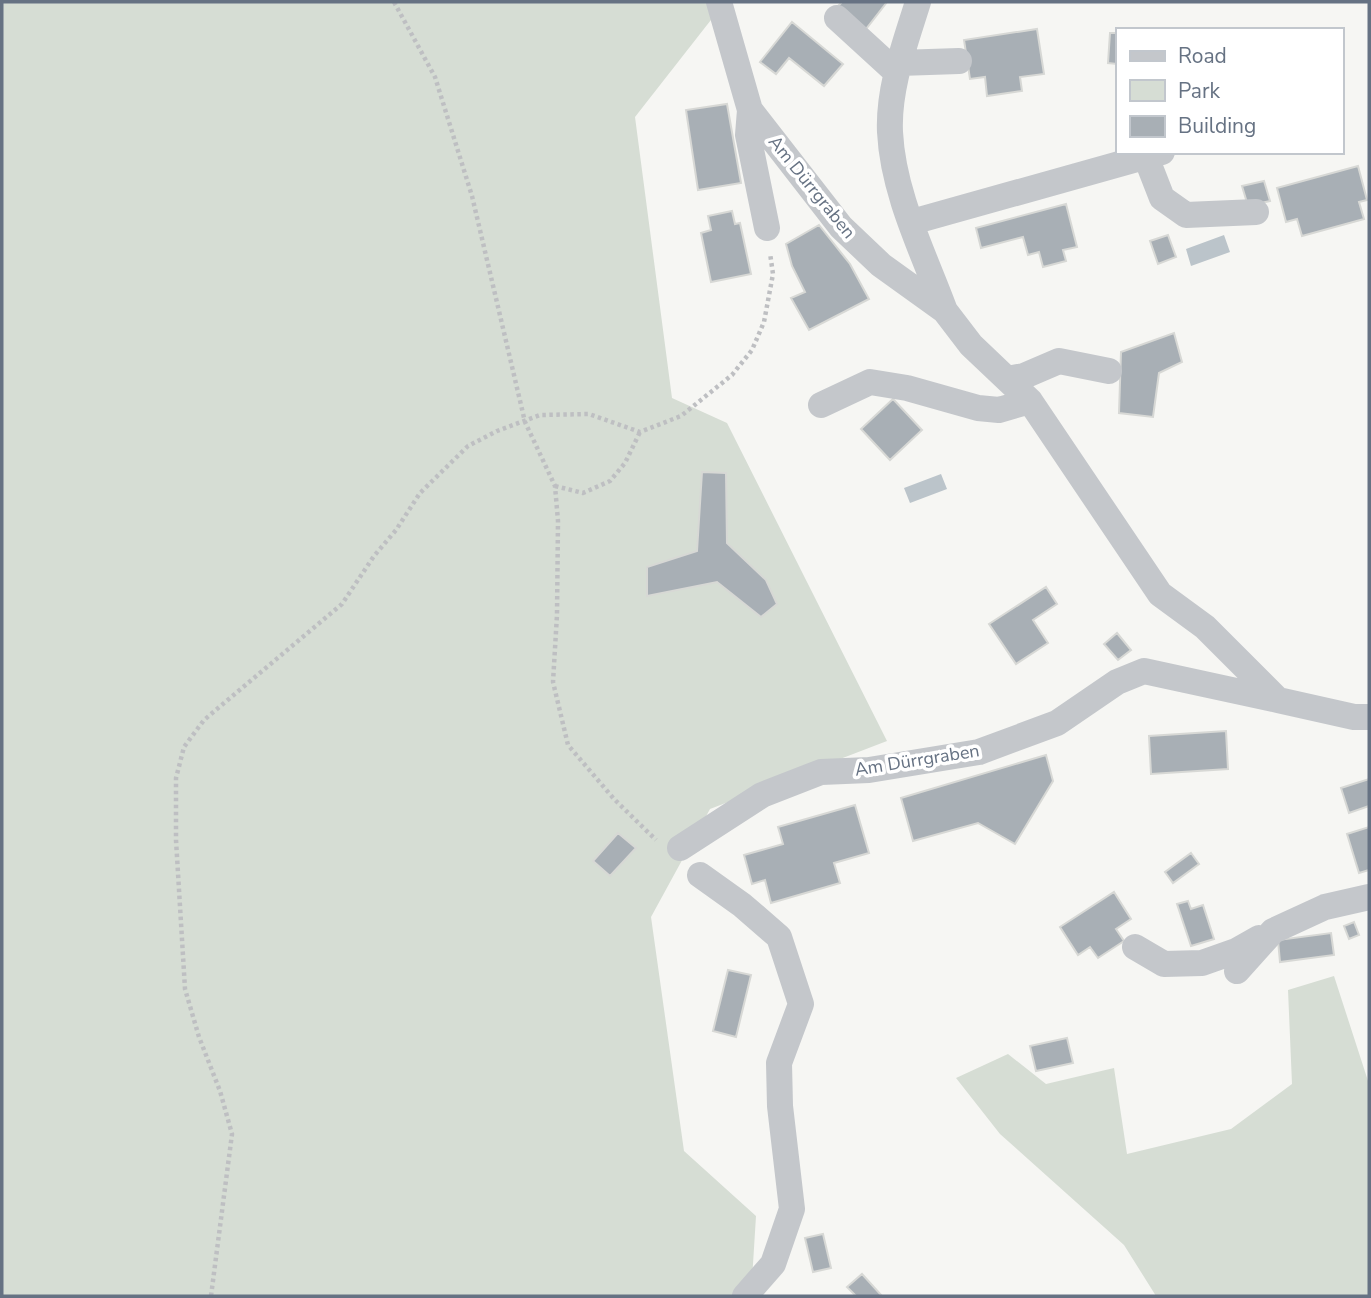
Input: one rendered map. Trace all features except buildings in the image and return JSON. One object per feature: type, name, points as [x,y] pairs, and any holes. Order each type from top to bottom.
[{"type":"street","name":"Am Dürrgraben","points":[[719,2],[751,110],[835,232],[945,311],[971,345],[1030,401],[1160,594],[1205,627],[1278,700]]},
{"type":"street","name":"Am Dürrgraben","points":[[918,2],[897,68],[890,131],[896,175],[945,311]]},
{"type":"street","points":[[837,18],[897,68],[959,61]]},
{"type":"street","name":"Am Dürrgraben","points":[[751,110],[748,135],[767,228]]},
{"type":"street","points":[[912,222],[1154,154],[1163,198],[1186,215],[1256,212]]},
{"type":"street","points":[[1007,379],[1024,376],[1059,361],[1109,371]]},
{"type":"street","points":[[821,404],[870,382],[907,388],[978,408],[999,410],[1030,401]]},
{"type":"street","name":"Am Dürrgraben","points":[[672,848],[762,795],[821,772],[869,770],[979,752],[1057,723],[1117,682],[1144,671],[1354,717],[1369,717]]},
{"type":"street","points":[[699,875],[742,905],[779,937],[801,1004],[779,1063],[780,1106],[792,1209],[773,1264],[746,1296]]},
{"type":"street","points":[[1135,947],[1164,964],[1202,963],[1236,951],[1325,907],[1369,897]]},
{"type":"street","points":[[1237,971],[1273,931]]},
{"type":"path","points":[[394,2],[435,77],[472,196],[525,422],[555,486],[558,522],[553,682],[568,745],[614,799],[672,848]]},
{"type":"path","points":[[211,1296],[232,1134],[185,989],[176,840],[176,778],[184,747],[204,720],[342,604],[420,493],[468,446],[497,431],[540,415],[589,414],[640,432],[681,416],[732,375],[752,351],[764,322],[773,274],[767,228]]},
{"type":"path","points":[[555,486],[583,492],[610,481],[625,463],[640,432]]},
{"type":"green space","points":[[2,2],[725,2],[635,117],[672,398],[727,423],[887,741],[710,809],[651,917],[684,1151],[756,1216],[751,1296],[2,1296]]},
{"type":"green space","points":[[1334,976],[1369,1084],[1369,1296],[1156,1296],[1124,1245],[1000,1134],[956,1078],[1008,1054],[1046,1084],[1114,1068],[1127,1154],[1231,1129],[1292,1084],[1288,990]]},
{"type":"shaded area","points":[[1224,235],[1230,252],[1191,266],[1186,249]]},
{"type":"shaded area","points":[[941,474],[947,489],[910,503],[904,488]]}]
